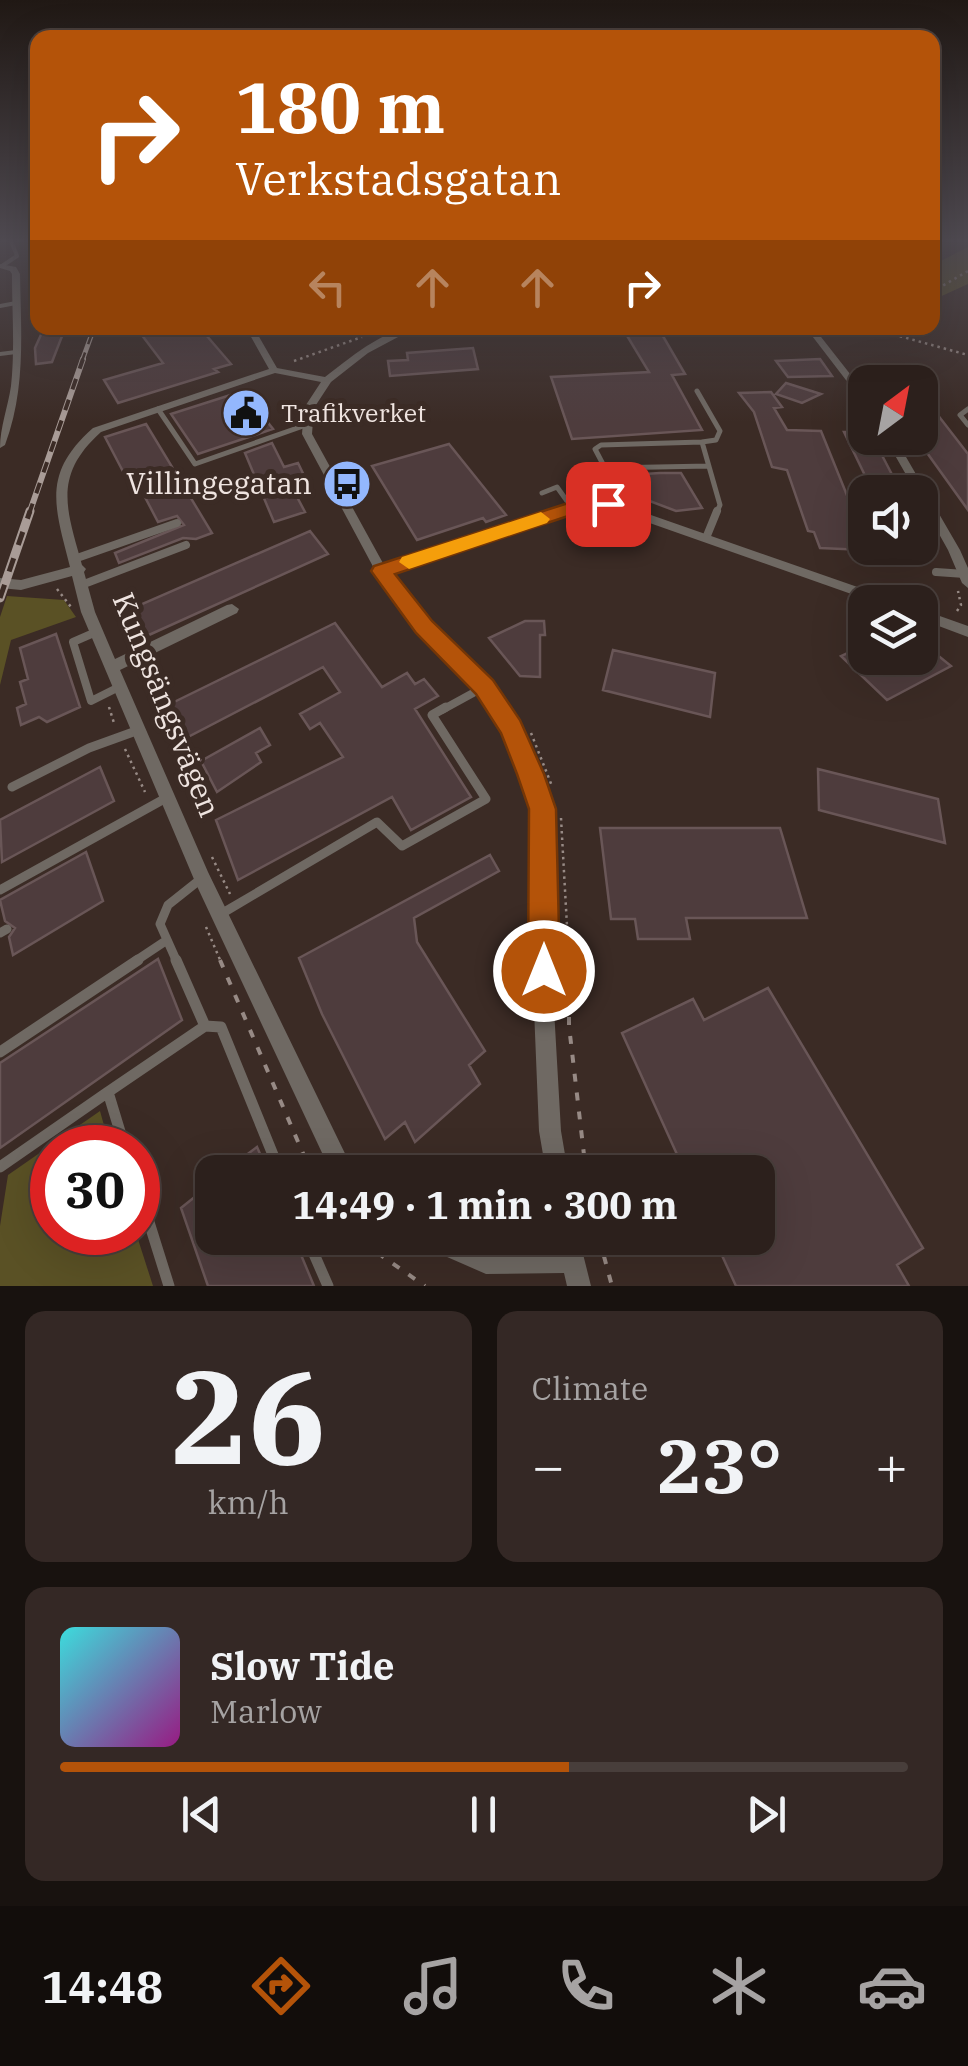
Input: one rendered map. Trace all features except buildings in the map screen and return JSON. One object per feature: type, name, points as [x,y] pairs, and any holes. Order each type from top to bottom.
[{"type":"street","points":[[0,446],[17,390],[16,303]]},
{"type":"street","points":[[254,335],[274,370],[327,380]]},
{"type":"street","points":[[391,335],[327,380],[300,427],[381,571],[424,627],[484,687],[512,728],[543,809],[544,1008],[556,1155]]},
{"type":"street","points":[[816,335],[848,377]]},
{"type":"street","name":"Kungsängsvägen","points":[[274,370],[97,430],[79,446],[66,469],[61,484],[62,512],[96,632],[136,731],[202,878],[228,910],[335,1155]]},
{"type":"street","points":[[901,455],[961,551],[966,578]]},
{"type":"street","points":[[381,571],[572,508],[608,504],[848,589]]},
{"type":"street","points":[[0,583],[21,585],[80,571]]},
{"type":"street","points":[[110,668],[232,609]]},
{"type":"street","points":[[938,621],[968,632]]},
{"type":"street","points":[[470,1255],[486,1262],[531,1255]]},
{"type":"street","points":[[570,1255],[578,1286]]},
{"type":"lane","points":[[0,306],[16,303]]},
{"type":"lane","points":[[0,354],[16,352]]},
{"type":"lane","points":[[697,391],[720,431],[716,440],[601,445],[595,449],[605,468],[709,466]]},
{"type":"lane","points":[[968,408],[960,414],[968,425]]},
{"type":"lane","points":[[158,409],[195,464],[300,427]]},
{"type":"lane","points":[[284,423],[300,427]]},
{"type":"lane","points":[[702,442],[720,505],[706,538]]},
{"type":"lane","points":[[542,493],[557,487],[572,508]]},
{"type":"lane","points":[[80,571],[177,522]]},
{"type":"lane","points":[[80,571],[186,544]]},
{"type":"lane","points":[[936,572],[966,578]]},
{"type":"lane","points":[[96,632],[72,642],[92,701],[118,687]]},
{"type":"lane","points":[[228,910],[377,822],[402,846],[486,799],[432,715],[484,687]]},
{"type":"lane","points":[[12,787],[89,748],[136,731]]},
{"type":"lane","points":[[0,890],[166,798]]},
{"type":"lane","points":[[202,878],[168,904],[160,924],[205,1026]]},
{"type":"lane","points":[[0,1052],[167,940]]},
{"type":"lane","points":[[0,1167],[205,1026],[221,1028],[273,1155]]},
{"type":"lane","points":[[108,1092],[118,1125]]},
{"type":"lane","points":[[159,1255],[169,1286]]},
{"type":"lane","points":[[315,1255],[328,1286]]},
{"type":"path","points":[[274,370],[369,335]]},
{"type":"path","points":[[902,335],[968,355]]},
{"type":"path","points":[[524,721],[546,764],[554,793]]},
{"type":"path","points":[[558,808],[564,828],[569,1026],[584,1155]]},
{"type":"path","points":[[210,852],[228,910]]},
{"type":"path","points":[[381,1255],[425,1286]]},
{"type":"path","points":[[604,1255],[612,1286]]},
{"type":"shaded area","points":[[7,596],[64,600],[76,617],[11,640],[0,685],[0,617]]},
{"type":"shaded area","points":[[100,1111],[104,1125],[80,1125]]},
{"type":"shaded area","points":[[30,1160],[30,1255],[143,1255],[153,1286],[0,1286],[0,1226],[8,1175]]},
{"type":"railway","points":[[82,361],[91,335]]},
{"type":"railway","points":[[29,514],[83,359]]},
{"type":"railway","points":[[0,598],[30,511]]},
{"type":"slow traffic","points":[[409,562],[541,519]]},
{"type":"place","name":"Trafikverket","points":[[246,413]]},
{"type":"place","name":"Villingegatan","points":[[347,484]]},
{"type":"route","points":[[544,971],[543,809],[512,728],[484,687],[424,627],[381,571],[572,508],[608,504]]}]
